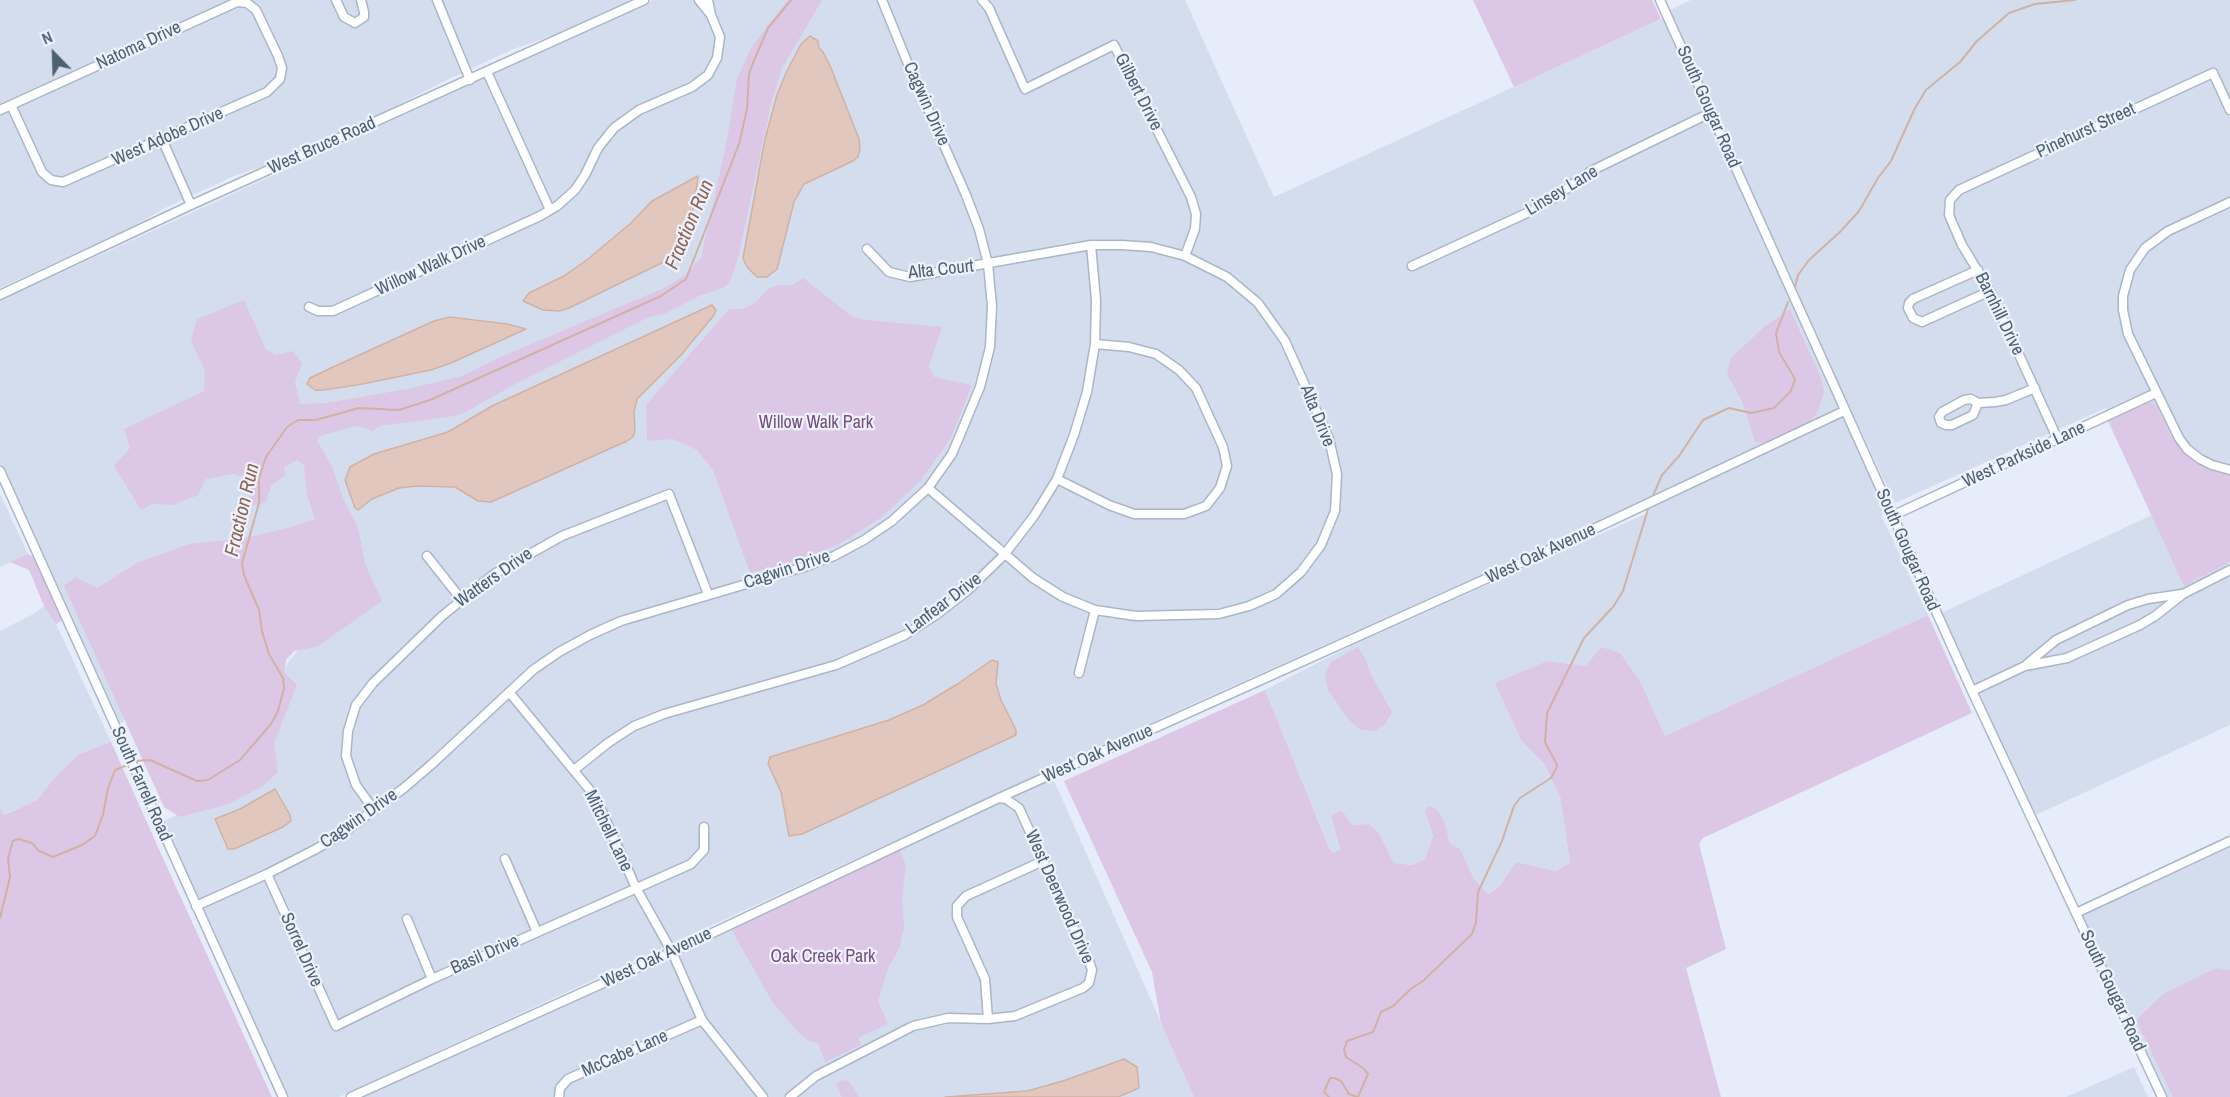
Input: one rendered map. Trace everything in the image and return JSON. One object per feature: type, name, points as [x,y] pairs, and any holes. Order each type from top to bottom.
[{"type":"street","points":[[336,0],[344,17],[355,23],[364,17],[361,0]]},
{"type":"street","points":[[437,0],[470,80]]},
{"type":"street","name":"West Bruce Road","points":[[0,295],[191,205],[644,0]]},
{"type":"street","name":"Willow Walk Drive","points":[[699,0],[711,15]]},
{"type":"street","name":"Willow Walk Drive","points":[[309,307],[318,311],[333,310],[550,210],[575,190],[598,148],[614,128],[639,110],[692,87],[708,75],[717,58],[720,37],[708,0]]},
{"type":"street","name":"Cagwin Drive","points":[[196,906],[316,849],[374,810],[432,764],[533,670],[590,635],[621,621],[834,556],[864,540],[892,521],[928,488],[952,454],[980,387],[990,347],[992,306],[988,264],[979,229],[883,0]]},
{"type":"street","name":"Gilbert Drive","points":[[982,0],[988,8],[1025,89],[1114,45],[1191,197],[1196,214],[1195,229],[1185,256]]},
{"type":"street","name":"South Gougar Road","points":[[1660,0],[1972,691],[2162,1097]]},
{"type":"street","name":"Natoma Drive","points":[[0,110],[231,3],[247,3]]},
{"type":"street","name":"West Adobe Drive","points":[[11,105],[42,172],[57,183],[69,181],[267,92],[280,79],[282,68],[260,16],[247,3]]},
{"type":"street","points":[[487,72],[550,210]]},
{"type":"street","name":"Pinehurst Street","points":[[1959,190],[2213,73],[2230,110]]},
{"type":"street","name":"Linsey Lane","points":[[1412,266],[1529,212],[1554,198],[1592,171],[1710,113]]},
{"type":"street","points":[[162,139],[191,205]]},
{"type":"street","name":"Barnhill Drive","points":[[1959,190],[1950,200],[1949,215],[1962,245],[1990,291],[2058,440]]},
{"type":"street","points":[[2230,202],[2156,238],[2145,248],[2130,270],[2123,296],[2125,321],[2131,339],[2171,425],[2187,449],[2212,465],[2230,470]]},
{"type":"street","name":"Alta Drive","points":[[928,488],[1033,578],[1063,597],[1095,610],[1136,616],[1218,614],[1249,606],[1276,594],[1301,572],[1321,545],[1335,511],[1337,474],[1329,439],[1285,341],[1258,303],[1227,277],[1185,256],[1151,247],[1122,245],[1091,245],[988,264]]},
{"type":"street","name":"Lanfear Drive","points":[[574,770],[608,743],[664,714],[836,665],[905,635],[968,590],[1005,555],[1034,516],[1057,478],[1078,424],[1087,392],[1095,344],[1096,300],[1091,245]]},
{"type":"street","name":"Alta Court","points":[[867,249],[889,272],[910,277],[988,264]]},
{"type":"street","points":[[1978,270],[1913,299],[1908,308],[1913,318],[1922,322],[1990,291]]},
{"type":"street","points":[[1057,478],[1109,506],[1134,514],[1184,514],[1206,506],[1220,488],[1227,466],[1223,447],[1196,388],[1179,370],[1156,354],[1129,347],[1095,344]]},
{"type":"street","points":[[1978,403],[2006,400],[2035,388]]},
{"type":"street","name":"West Parkside Lane","points":[[1892,516],[2156,393]]},
{"type":"street","name":"West Oak Avenue","points":[[351,1097],[672,952],[999,798],[1530,559],[1845,411]]},
{"type":"street","name":"South Farrell Road","points":[[0,471],[283,1097]]},
{"type":"street","name":"Watters Drive","points":[[374,810],[356,785],[346,756],[348,731],[356,705],[373,684],[461,599],[494,574],[562,536],[669,495],[708,594]]},
{"type":"street","points":[[427,556],[461,599]]},
{"type":"street","points":[[1972,691],[2025,666],[2067,658],[2081,652],[2155,616],[2183,594],[2230,570]]},
{"type":"street","points":[[2025,666],[2056,640],[2128,605],[2148,598],[2183,594]]},
{"type":"street","points":[[1078,674],[1095,610]]},
{"type":"street","name":"Mitchell Lane","points":[[509,692],[574,770],[600,807],[636,888],[672,952],[702,1020],[763,1097]]},
{"type":"street","points":[[999,798],[1019,808],[1025,787]]},
{"type":"street","name":"West Deerwood Drive","points":[[790,1097],[816,1076],[913,1026],[948,1018],[988,1019],[1015,1016],[1083,988],[1089,983],[1092,970],[1089,961],[1019,808]]},
{"type":"street","name":"Basil Drive","points":[[336,1026],[432,979],[691,864],[704,850],[704,827]]},
{"type":"street","points":[[2076,913],[2230,841]]},
{"type":"street","points":[[505,859],[537,932]]},
{"type":"street","points":[[988,1019],[985,979],[957,917],[957,906],[966,896],[1043,861]]},
{"type":"street","name":"Sorrel Drive","points":[[267,874],[336,1026]]},
{"type":"street","points":[[407,919],[432,979]]},
{"type":"street","name":"McCabe Lane","points":[[560,1097],[560,1088],[568,1079],[702,1020]]},
{"type":"shaded area","points":[[0,0],[630,0],[551,36],[511,50],[366,121],[270,164],[234,176],[165,208],[134,226],[0,288]]},
{"type":"shaded area","points":[[653,0],[1185,0],[1274,197],[1664,18],[1886,512],[1881,515],[1928,615],[1665,736],[1641,683],[1586,666],[1547,661],[1496,683],[1522,742],[1544,764],[1560,796],[1570,863],[1556,871],[1516,862],[1498,888],[1488,894],[1474,879],[1460,850],[1450,843],[1444,820],[1425,812],[1433,834],[1425,859],[1412,865],[1394,863],[1379,833],[1369,824],[1352,825],[1344,813],[1331,816],[1340,849],[1334,854],[1329,848],[1265,690],[1353,645],[1650,512],[1645,502],[1192,704],[339,1097],[288,1097],[163,821],[202,804],[274,707],[285,667],[308,637],[117,724],[0,465],[0,301]]},
{"type":"shaded area","points":[[1691,0],[2230,0],[2230,725],[2036,815],[1939,614],[2152,515],[2108,421],[2112,419],[2106,408],[1895,503],[1836,379],[1670,10]]},
{"type":"shaded area","points":[[810,36],[818,41],[819,48],[831,68],[859,139],[860,149],[858,157],[853,161],[804,184],[794,202],[777,269],[767,277],[757,277],[747,267],[743,258],[765,139],[777,95],[786,73],[801,44]]},
{"type":"shaded area","points":[[698,176],[688,231],[681,251],[676,256],[559,311],[543,310],[523,301],[529,293],[564,276],[588,259],[631,223],[652,201]]},
{"type":"shaded area","points":[[712,305],[716,310],[714,315],[681,355],[637,399],[634,412],[635,431],[633,437],[627,441],[491,502],[478,501],[455,487],[417,486],[399,488],[372,499],[358,510],[355,508],[345,480],[350,467],[374,454],[448,432],[492,406]]},
{"type":"shaded area","points":[[450,317],[507,324],[526,329],[431,370],[323,390],[315,390],[307,384],[310,378],[333,367],[434,321]]},
{"type":"shaded area","points":[[0,494],[28,554],[0,567]]},
{"type":"shaded area","points":[[44,606],[52,615],[111,742],[79,754],[56,776],[37,800],[3,815],[0,808],[0,631]]},
{"type":"shaded area","points":[[992,660],[998,662],[996,684],[1016,730],[1016,735],[802,834],[789,836],[781,792],[768,764],[770,757],[889,720],[923,705]]},
{"type":"shaded area","points":[[1053,778],[1194,1097],[363,1097],[900,849]]},
{"type":"shaded area","points":[[275,789],[291,821],[283,827],[234,849],[228,849],[215,819],[240,809]]},
{"type":"shaded area","points":[[2230,847],[2230,1097],[2165,1097],[2081,915]]},
{"type":"shaded area","points":[[1124,1059],[1137,1067],[1139,1088],[1118,1097],[945,1097],[1027,1091]]},
{"type":"shaded area","points":[[2134,1067],[2148,1097],[2066,1097]]},
{"type":"green space","points":[[788,0],[822,0],[782,68],[771,104],[739,254],[730,282],[723,288],[699,296],[664,314],[649,317],[517,383],[466,412],[455,416],[379,426],[372,431],[360,426],[352,427],[320,436],[317,441],[332,466],[344,501],[358,527],[365,564],[382,601],[317,647],[294,651],[286,660],[284,672],[297,685],[274,743],[278,772],[263,786],[229,804],[180,817],[164,807],[64,586],[76,577],[97,588],[137,563],[189,544],[245,538],[315,519],[307,494],[304,465],[297,460],[284,467],[285,475],[271,486],[266,502],[253,506],[243,477],[233,474],[206,479],[198,495],[173,505],[152,504],[141,510],[114,466],[130,448],[124,429],[204,391],[205,371],[191,341],[197,319],[244,300],[266,350],[276,355],[293,351],[302,363],[295,382],[300,404],[326,403],[407,389],[462,376],[498,358],[664,288],[685,275],[701,258],[727,140],[737,79],[752,46]]},
{"type":"green space","points":[[1473,0],[1652,0],[1661,19],[1514,87]]},
{"type":"green space","name":"Willow Walk Park","points":[[803,278],[853,317],[942,327],[929,366],[934,377],[972,385],[951,438],[921,480],[882,517],[838,545],[785,564],[750,573],[713,470],[697,450],[673,439],[647,441],[646,405],[729,309],[743,309],[755,303],[768,289],[778,285],[793,285]]},
{"type":"green space","points":[[1790,309],[1821,378],[1824,392],[1818,411],[1811,421],[1762,443],[1755,442],[1742,401],[1727,374],[1731,358],[1764,327]]},
{"type":"green space","points":[[2150,402],[2156,405],[2171,436],[2186,454],[2207,468],[2230,475],[2230,562],[2184,586],[2108,421]]},
{"type":"green space","points":[[28,554],[35,558],[63,620],[56,624],[44,606],[29,570],[10,562]]},
{"type":"green space","points":[[1928,615],[1972,713],[1703,838],[1699,844],[1726,949],[1686,968],[1721,1097],[1194,1097],[1161,1023],[1152,972],[1064,781],[1265,690],[1329,848],[1334,853],[1340,849],[1331,816],[1339,811],[1344,813],[1352,825],[1369,824],[1379,833],[1394,863],[1412,865],[1425,859],[1433,835],[1425,812],[1428,806],[1436,809],[1444,820],[1450,843],[1460,849],[1474,879],[1488,894],[1498,888],[1516,862],[1556,871],[1570,863],[1560,796],[1544,764],[1522,742],[1495,683],[1547,661],[1586,666],[1601,647],[1620,653],[1641,683],[1665,736]]},
{"type":"green space","points":[[1358,647],[1392,712],[1385,724],[1375,731],[1361,730],[1348,719],[1328,690],[1325,674],[1331,662]]},
{"type":"green space","points":[[111,742],[272,1097],[0,1097],[0,808],[4,815],[37,800],[56,776],[79,754]]},
{"type":"green space","name":"Oak Creek Park","points":[[900,849],[906,866],[902,897],[904,928],[899,949],[889,966],[878,1001],[888,1024],[858,1038],[861,1045],[825,1062],[818,1043],[809,1041],[799,1033],[773,1003],[730,927]]},
{"type":"green space","points":[[2216,968],[2230,970],[2230,1097],[2173,1097],[2136,1020],[2163,994]]},
{"type":"green space","points":[[841,1080],[849,1081],[859,1097],[842,1097],[836,1085]]},
{"type":"waterway","name":"Fraction Run","points":[[135,761],[150,760],[197,781],[208,780],[240,760],[271,724],[278,711],[284,688],[283,678],[269,654],[259,610],[244,575],[242,563],[259,503],[259,479],[262,469],[266,457],[287,427],[298,420],[316,420],[359,408],[399,410],[430,400],[661,296],[686,279],[739,144],[747,109],[749,74],[753,63],[768,28],[791,0]]},
{"type":"waterway","points":[[1795,287],[1798,275],[1809,260],[1859,211],[1891,161],[1915,108],[1926,90],[1960,62],[1977,41],[2009,13],[2035,4],[2075,0]]},
{"type":"waterway","points":[[1652,498],[1662,475],[1679,456],[1703,420],[1729,408],[1751,413],[1774,408],[1791,391],[1795,379],[1779,352],[1776,333],[1788,302]]},
{"type":"waterway","points":[[1358,1097],[1368,1074],[1346,1057],[1344,1050],[1347,1041],[1373,1032],[1381,1012],[1393,1006],[1423,981],[1472,934],[1476,922],[1478,892],[1502,841],[1514,806],[1520,798],[1551,778],[1557,767],[1545,742],[1547,713],[1584,638],[1613,607],[1623,591],[1649,506]]},
{"type":"waterway","name":"Fraction Run","points":[[0,918],[10,877],[8,858],[13,841],[18,839],[32,843],[39,851],[53,857],[82,845],[95,836],[115,770],[130,764]]},
{"type":"waterway","points":[[1329,1097],[1324,1092],[1330,1078],[1341,1081],[1349,1094],[1357,1097]]}]
